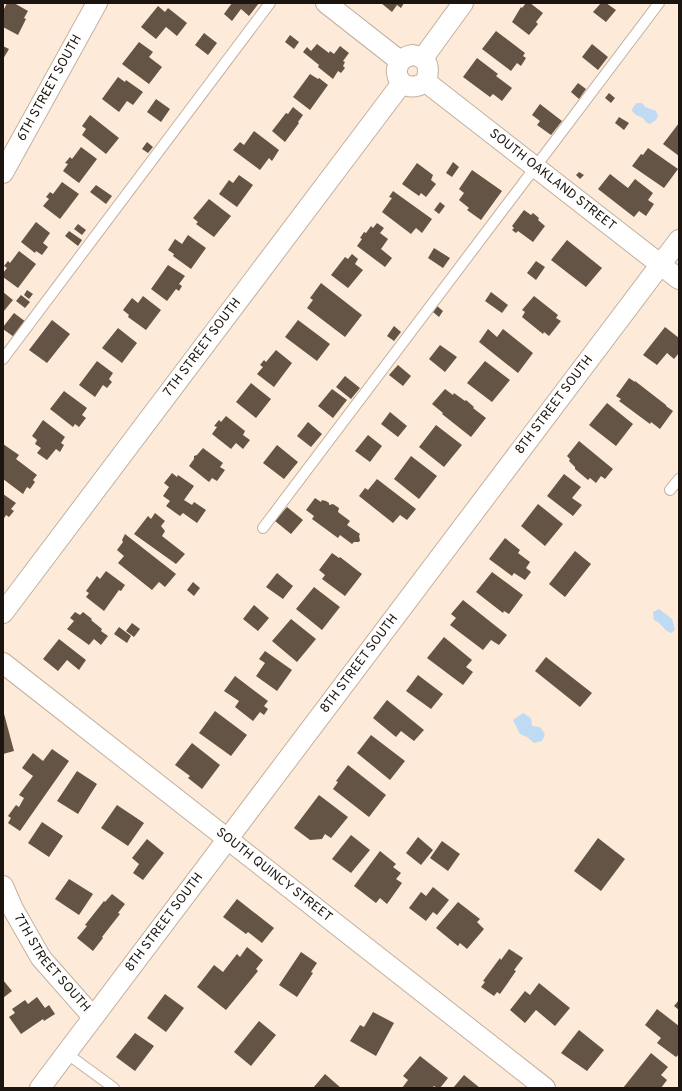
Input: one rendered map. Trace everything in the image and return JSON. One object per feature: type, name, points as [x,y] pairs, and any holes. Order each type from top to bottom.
[{"type":"street","name":"6TH STREET SOUTH","points":[[3,172],[97,3]]},
{"type":"street","points":[[326,3],[400,61]]},
{"type":"street","points":[[423,58],[463,3]]},
{"type":"street","points":[[413,55],[423,58],[429,72],[426,82],[417,87],[402,84],[397,75],[400,61],[413,55]]},
{"type":"street","name":"SOUTH OAKLAND STREET","points":[[426,82],[536,166],[679,279]]},
{"type":"street","name":"7TH STREET SOUTH","points":[[3,613],[402,84]]},
{"type":"street","name":"8TH STREET SOUTH","points":[[40,1088],[679,240]]},
{"type":"street","name":"SOUTH QUINCY STREET","points":[[3,663],[545,1088]]},
{"type":"street","name":"7TH STREET SOUTH","points":[[3,886],[13,909],[41,958],[93,1017]]},
{"type":"lane","points":[[3,358],[270,3]]},
{"type":"lane","points":[[263,528],[659,3]]},
{"type":"lane","points":[[670,490],[679,479]]},
{"type":"lane","points":[[66,1053],[114,1088]]},
{"type":"water","points":[[637,103],[642,103],[645,107],[656,111],[658,116],[656,120],[650,124],[643,118],[636,115],[632,111],[633,107]]},
{"type":"water","points":[[659,609],[672,619],[675,630],[671,633],[654,620],[653,612]]},
{"type":"water","points":[[523,713],[531,718],[532,726],[540,727],[545,734],[542,741],[534,743],[527,737],[520,734],[513,720]]},
{"type":"building","points":[[7,3],[14,3],[28,11],[24,18],[26,19],[18,35],[3,27],[3,11]]},
{"type":"building","points":[[232,3],[259,3],[249,16],[241,9],[232,21],[224,14]]},
{"type":"building","points":[[381,3],[404,3],[401,8],[397,5],[392,12]]},
{"type":"building","points":[[526,3],[530,3],[543,13],[536,22],[538,24],[529,35],[512,22],[521,7],[522,8]]},
{"type":"building","points":[[601,3],[606,3],[616,10],[606,22],[593,12]]},
{"type":"building","points":[[158,6],[165,12],[168,8],[187,23],[177,36],[166,27],[156,39],[141,27]]},
{"type":"building","points":[[496,31],[525,53],[523,56],[526,58],[521,66],[517,63],[511,71],[482,49]]},
{"type":"building","points":[[204,33],[217,43],[208,55],[195,45]]},
{"type":"building","points":[[290,35],[299,42],[294,49],[285,42]]},
{"type":"building","points":[[139,42],[153,52],[149,57],[162,67],[149,84],[122,64]]},
{"type":"building","points":[[317,44],[329,53],[330,51],[334,54],[340,46],[349,53],[343,61],[345,62],[343,66],[345,68],[341,73],[338,71],[333,79],[303,52],[307,47],[311,51]]},
{"type":"building","points":[[592,44],[608,57],[598,70],[582,57]]},
{"type":"building","points":[[3,46],[9,49],[3,59]]},
{"type":"building","points":[[477,58],[498,74],[496,76],[512,88],[502,101],[493,94],[490,97],[463,77]]},
{"type":"building","points":[[310,74],[318,79],[319,78],[328,85],[310,110],[293,97]]},
{"type":"building","points":[[118,77],[125,82],[126,80],[143,92],[133,105],[127,101],[119,112],[102,99]]},
{"type":"building","points":[[578,83],[586,89],[579,99],[571,92]]},
{"type":"building","points":[[609,93],[615,98],[611,103],[605,98]]},
{"type":"building","points":[[156,99],[170,109],[161,122],[147,112]]},
{"type":"building","points":[[540,104],[562,121],[551,135],[537,125],[540,121],[532,115]]},
{"type":"building","points":[[293,107],[303,115],[285,142],[272,131],[286,113],[288,114]]},
{"type":"building","points":[[90,115],[119,138],[106,154],[82,135],[86,129],[82,126]]},
{"type":"building","points":[[619,117],[629,123],[624,130],[615,123]]},
{"type":"building","points":[[679,123],[679,156],[663,144]]},
{"type":"building","points":[[254,131],[279,150],[272,161],[269,158],[260,170],[233,150],[240,142],[244,145]]},
{"type":"building","points":[[147,142],[153,147],[148,153],[142,149]]},
{"type":"building","points":[[81,147],[97,159],[79,183],[63,171],[68,164],[65,163],[70,157],[72,159]]},
{"type":"building","points":[[648,148],[678,169],[664,188],[632,166],[641,154],[643,155]]},
{"type":"building","points":[[453,162],[459,167],[452,177],[446,173]]},
{"type":"building","points":[[417,163],[433,175],[431,180],[436,184],[426,197],[421,193],[419,196],[402,184]]},
{"type":"building","points":[[472,170],[502,191],[481,220],[467,210],[469,208],[459,200],[464,193],[459,189]]},
{"type":"building","points":[[579,172],[584,175],[580,179],[576,175]]},
{"type":"building","points":[[610,174],[628,188],[635,179],[653,193],[648,200],[654,204],[646,216],[639,211],[634,217],[598,189]]},
{"type":"building","points":[[239,175],[253,185],[237,207],[219,194],[229,180],[233,183]]},
{"type":"building","points":[[62,182],[79,194],[60,219],[43,206],[49,199],[46,197],[50,192],[53,194]]},
{"type":"building","points":[[96,185],[112,196],[106,204],[90,192]]},
{"type":"building","points":[[393,191],[432,219],[422,233],[416,228],[411,234],[382,212],[392,198],[389,197]]},
{"type":"building","points":[[209,199],[231,216],[214,237],[196,224],[198,222],[193,218]]},
{"type":"building","points":[[440,202],[445,206],[439,214],[434,210]]},
{"type":"building","points":[[524,210],[531,215],[533,213],[545,226],[533,242],[518,231],[516,233],[512,230],[514,228],[512,226]]},
{"type":"building","points":[[36,222],[50,233],[43,243],[48,247],[42,255],[36,251],[35,253],[21,242]]},
{"type":"building","points":[[377,223],[384,228],[380,233],[388,239],[381,249],[392,258],[385,267],[357,246],[362,239],[360,238],[364,232],[366,233],[371,226],[373,228]]},
{"type":"building","points":[[78,224],[86,230],[82,235],[74,229]]},
{"type":"building","points":[[69,231],[82,240],[78,246],[65,236]]},
{"type":"building","points":[[188,235],[206,248],[191,269],[173,256],[174,254],[168,250],[175,239],[182,244]]},
{"type":"building","points":[[567,240],[602,268],[586,287],[551,260]]},
{"type":"building","points":[[434,248],[450,258],[443,268],[428,258]]},
{"type":"building","points":[[19,251],[36,264],[18,288],[3,277],[3,273],[7,268],[4,266],[8,261],[10,263]]},
{"type":"building","points":[[352,254],[358,259],[355,264],[363,270],[348,288],[331,275],[345,257],[348,259]]},
{"type":"building","points":[[536,261],[545,267],[536,280],[527,273]]},
{"type":"building","points":[[168,265],[185,276],[179,284],[182,286],[179,291],[176,289],[167,301],[151,289]]},
{"type":"building","points":[[321,283],[362,315],[345,337],[307,308],[313,300],[310,298]]},
{"type":"building","points":[[27,290],[33,294],[29,299],[24,295]]},
{"type":"building","points":[[3,292],[13,300],[3,312]]},
{"type":"building","points":[[491,292],[508,305],[502,313],[485,301]]},
{"type":"building","points":[[21,295],[30,302],[25,308],[16,301]]},
{"type":"building","points":[[143,296],[161,310],[146,330],[128,317],[129,315],[123,310],[132,298],[138,303]]},
{"type":"building","points":[[534,296],[558,315],[556,318],[561,321],[549,336],[544,332],[543,334],[522,317],[525,312],[522,310]]},
{"type":"building","points":[[437,306],[443,311],[439,317],[433,312]]},
{"type":"building","points":[[14,313],[26,322],[14,337],[3,329],[3,327]]},
{"type":"building","points":[[52,320],[70,334],[47,363],[29,350]]},
{"type":"building","points":[[298,320],[330,344],[317,361],[285,337]]},
{"type":"building","points":[[394,326],[401,332],[394,341],[387,336]]},
{"type":"building","points":[[665,327],[679,338],[679,353],[674,359],[667,353],[657,365],[643,355]]},
{"type":"building","points":[[118,328],[137,343],[122,363],[102,348]]},
{"type":"building","points":[[488,329],[497,337],[503,329],[533,353],[518,373],[479,342]]},
{"type":"building","points":[[440,345],[457,357],[445,372],[429,359]]},
{"type":"building","points":[[276,350],[292,363],[274,387],[257,374],[263,367],[260,365],[264,360],[266,362]]},
{"type":"building","points":[[97,361],[113,373],[109,379],[112,382],[107,388],[103,385],[95,397],[79,385]]},
{"type":"building","points":[[485,361],[510,380],[492,402],[467,383]]},
{"type":"building","points":[[398,365],[411,376],[403,386],[389,375]]},
{"type":"building","points":[[345,376],[360,388],[351,399],[336,387]]},
{"type":"building","points":[[629,378],[635,381],[673,411],[660,429],[651,422],[650,424],[619,401],[621,399],[616,396]]},
{"type":"building","points":[[251,383],[271,399],[256,418],[236,402]]},
{"type":"building","points":[[332,389],[347,400],[333,418],[318,406]]},
{"type":"building","points":[[445,389],[453,395],[454,393],[465,401],[466,400],[474,407],[473,408],[486,418],[471,437],[432,404]]},
{"type":"building","points":[[64,391],[87,408],[82,415],[86,418],[79,427],[75,424],[73,427],[50,409]]},
{"type":"building","points":[[607,403],[633,424],[616,446],[589,425]]},
{"type":"building","points":[[390,412],[407,426],[398,437],[381,424]]},
{"type":"building","points":[[226,416],[245,431],[243,435],[250,440],[243,449],[236,443],[231,449],[212,434],[217,427],[214,426],[219,420],[221,422]]},
{"type":"building","points":[[43,420],[65,437],[61,443],[64,445],[60,452],[56,449],[47,460],[37,453],[41,448],[35,444],[37,440],[32,436]]},
{"type":"building","points":[[308,422],[322,434],[311,447],[297,436]]},
{"type":"building","points":[[436,425],[462,445],[444,467],[419,447]]},
{"type":"building","points":[[368,435],[382,446],[370,462],[355,451]]},
{"type":"building","points":[[579,441],[613,469],[605,479],[601,476],[596,483],[590,478],[588,480],[575,469],[569,461],[570,459],[567,456]]},
{"type":"building","points":[[3,444],[19,455],[16,459],[37,475],[33,480],[35,482],[30,489],[27,487],[23,494],[3,479]]},
{"type":"building","points":[[277,445],[298,462],[284,479],[263,463]]},
{"type":"building","points":[[203,448],[223,463],[220,467],[225,470],[217,481],[212,478],[209,482],[189,466],[194,459],[194,456],[197,455]]},
{"type":"building","points":[[411,456],[437,476],[419,499],[394,479]]},
{"type":"building","points":[[172,473],[177,477],[178,475],[194,486],[184,500],[192,505],[194,502],[206,510],[197,523],[183,513],[180,516],[166,506],[170,501],[163,496],[169,487],[164,483]]},
{"type":"building","points":[[564,474],[581,487],[572,498],[582,505],[573,516],[547,496]]},
{"type":"building","points":[[377,479],[416,509],[407,520],[400,515],[393,523],[359,496],[365,488],[368,490]]},
{"type":"building","points":[[3,494],[16,503],[11,509],[14,511],[9,517],[6,515],[3,520]]},
{"type":"building","points":[[315,498],[321,502],[322,500],[326,501],[329,505],[333,504],[339,508],[338,512],[350,521],[347,525],[360,534],[359,542],[354,542],[352,544],[340,535],[338,538],[312,519],[314,516],[306,510]]},
{"type":"building","points":[[538,504],[563,524],[545,546],[521,526]]},
{"type":"building","points":[[287,507],[303,520],[291,534],[275,521]]},
{"type":"building","points":[[155,513],[165,521],[161,526],[165,531],[162,536],[185,554],[176,564],[134,534],[148,516],[151,519]]},
{"type":"building","points":[[125,534],[176,574],[165,587],[159,582],[152,590],[118,563],[124,556],[117,550],[123,542],[122,540]]},
{"type":"building","points":[[505,538],[520,550],[518,553],[530,562],[526,568],[531,572],[525,580],[514,573],[512,576],[489,559]]},
{"type":"building","points":[[575,551],[591,564],[565,597],[549,584]]},
{"type":"building","points":[[332,553],[339,558],[340,557],[362,574],[345,596],[322,579],[325,575],[319,570]]},
{"type":"building","points":[[106,571],[125,585],[121,591],[119,590],[104,611],[86,597],[89,593],[86,591],[97,576],[100,579]]},
{"type":"building","points":[[492,572],[523,595],[509,614],[504,611],[503,613],[476,592]]},
{"type":"building","points":[[277,573],[293,586],[283,599],[266,587]]},
{"type":"building","points":[[193,582],[200,588],[194,596],[187,590]]},
{"type":"building","points":[[314,587],[340,607],[322,630],[296,609]]},
{"type":"building","points":[[463,600],[507,635],[499,645],[491,640],[483,650],[450,625],[456,618],[451,614]]},
{"type":"building","points":[[254,605],[269,618],[258,631],[243,619]]},
{"type":"building","points":[[75,612],[80,615],[83,612],[102,629],[101,631],[108,636],[101,645],[94,639],[89,645],[67,629],[74,621],[70,618]]},
{"type":"building","points":[[291,619],[316,639],[297,662],[272,641]]},
{"type":"building","points":[[132,623],[140,629],[134,637],[126,631]]},
{"type":"building","points":[[119,627],[131,636],[127,643],[114,634]]},
{"type":"building","points":[[444,637],[472,660],[466,667],[473,672],[463,685],[427,658]]},
{"type":"building","points":[[59,639],[86,660],[79,670],[67,660],[58,671],[43,659]]},
{"type":"building","points":[[265,651],[292,670],[277,691],[256,676],[265,663],[259,659]]},
{"type":"building","points":[[546,657],[592,693],[580,707],[535,671]]},
{"type":"building","points":[[418,675],[443,694],[431,709],[406,691]]},
{"type":"building","points":[[235,676],[268,701],[264,706],[268,709],[264,715],[260,712],[253,721],[235,707],[239,701],[224,691]]},
{"type":"building","points":[[387,700],[424,730],[414,741],[401,731],[396,737],[373,718]]},
{"type":"building","points":[[3,710],[14,751],[3,754]]},
{"type":"building","points":[[215,711],[247,735],[231,756],[199,733]]},
{"type":"building","points":[[371,735],[405,761],[390,780],[357,753]]},
{"type":"building","points":[[192,743],[220,765],[202,789],[188,778],[190,776],[175,765]]},
{"type":"building","points":[[52,749],[69,761],[20,831],[8,823],[11,818],[8,816],[16,805],[19,807],[24,798],[19,795],[33,776],[22,768],[33,753],[43,761]]},
{"type":"building","points":[[348,765],[386,795],[369,817],[333,789],[338,782],[336,781]]},
{"type":"building","points":[[77,771],[97,784],[78,814],[57,801]]},
{"type":"building","points":[[319,795],[348,817],[331,838],[325,834],[322,839],[310,840],[294,828]]},
{"type":"building","points":[[117,805],[144,823],[128,846],[101,828]]},
{"type":"building","points":[[42,822],[63,836],[49,857],[28,843]]},
{"type":"building","points":[[351,835],[370,850],[351,873],[332,859]]},
{"type":"building","points":[[418,837],[433,850],[421,865],[406,853]]},
{"type":"building","points":[[598,838],[625,859],[601,891],[574,871]]},
{"type":"building","points":[[147,839],[164,853],[143,880],[133,873],[139,864],[132,858]]},
{"type":"building","points":[[442,841],[460,854],[448,871],[430,858]]},
{"type":"building","points":[[380,851],[396,864],[393,867],[401,873],[396,879],[402,883],[387,904],[380,898],[376,903],[354,886]]},
{"type":"building","points":[[69,879],[93,894],[79,915],[55,899]]},
{"type":"building","points":[[433,887],[449,900],[437,915],[433,912],[426,921],[409,908],[421,892],[426,896]]},
{"type":"building","points":[[112,894],[125,904],[118,913],[120,914],[93,951],[77,938],[87,926],[85,925],[104,901],[105,902]]},
{"type":"building","points":[[237,899],[274,928],[262,943],[248,932],[246,934],[223,917]]},
{"type":"building","points":[[458,902],[480,919],[477,922],[484,929],[467,949],[460,943],[458,946],[436,928]]},
{"type":"building","points":[[247,947],[263,960],[256,969],[258,971],[226,1010],[197,987],[214,965],[223,972],[237,954],[240,957]]},
{"type":"building","points":[[509,949],[523,958],[500,994],[497,992],[494,996],[481,987],[485,982],[483,981],[500,958],[501,960]]},
{"type":"building","points":[[301,952],[317,963],[311,972],[313,973],[297,997],[279,985]]},
{"type":"building","points":[[3,980],[12,991],[3,998]]},
{"type":"building","points":[[539,983],[570,1008],[555,1026],[536,1010],[525,1023],[510,1010],[525,991],[530,995]]},
{"type":"building","points":[[165,994],[184,1008],[166,1032],[147,1018]]},
{"type":"building","points":[[37,997],[45,1008],[49,1005],[55,1014],[44,1021],[43,1019],[21,1034],[9,1017],[15,1013],[12,1009],[25,1000],[28,1004]]},
{"type":"building","points":[[679,1000],[679,1010],[674,1006]]},
{"type":"building","points":[[657,1009],[679,1026],[679,1054],[676,1057],[657,1043],[661,1038],[645,1025]]},
{"type":"building","points":[[373,1012],[394,1023],[376,1056],[350,1041],[360,1025],[364,1027]]},
{"type":"building","points":[[259,1021],[276,1035],[251,1066],[234,1052]]},
{"type":"building","points":[[579,1030],[604,1050],[587,1071],[561,1053]]},
{"type":"building","points":[[135,1033],[154,1046],[135,1071],[116,1057]]},
{"type":"building","points":[[651,1053],[668,1067],[661,1075],[667,1080],[661,1088],[623,1088]]},
{"type":"building","points":[[420,1056],[448,1078],[440,1088],[434,1086],[432,1088],[402,1088],[408,1080],[403,1076]]},
{"type":"building","points":[[325,1074],[341,1088],[313,1088]]},
{"type":"building","points":[[464,1075],[480,1088],[453,1088]]}]
